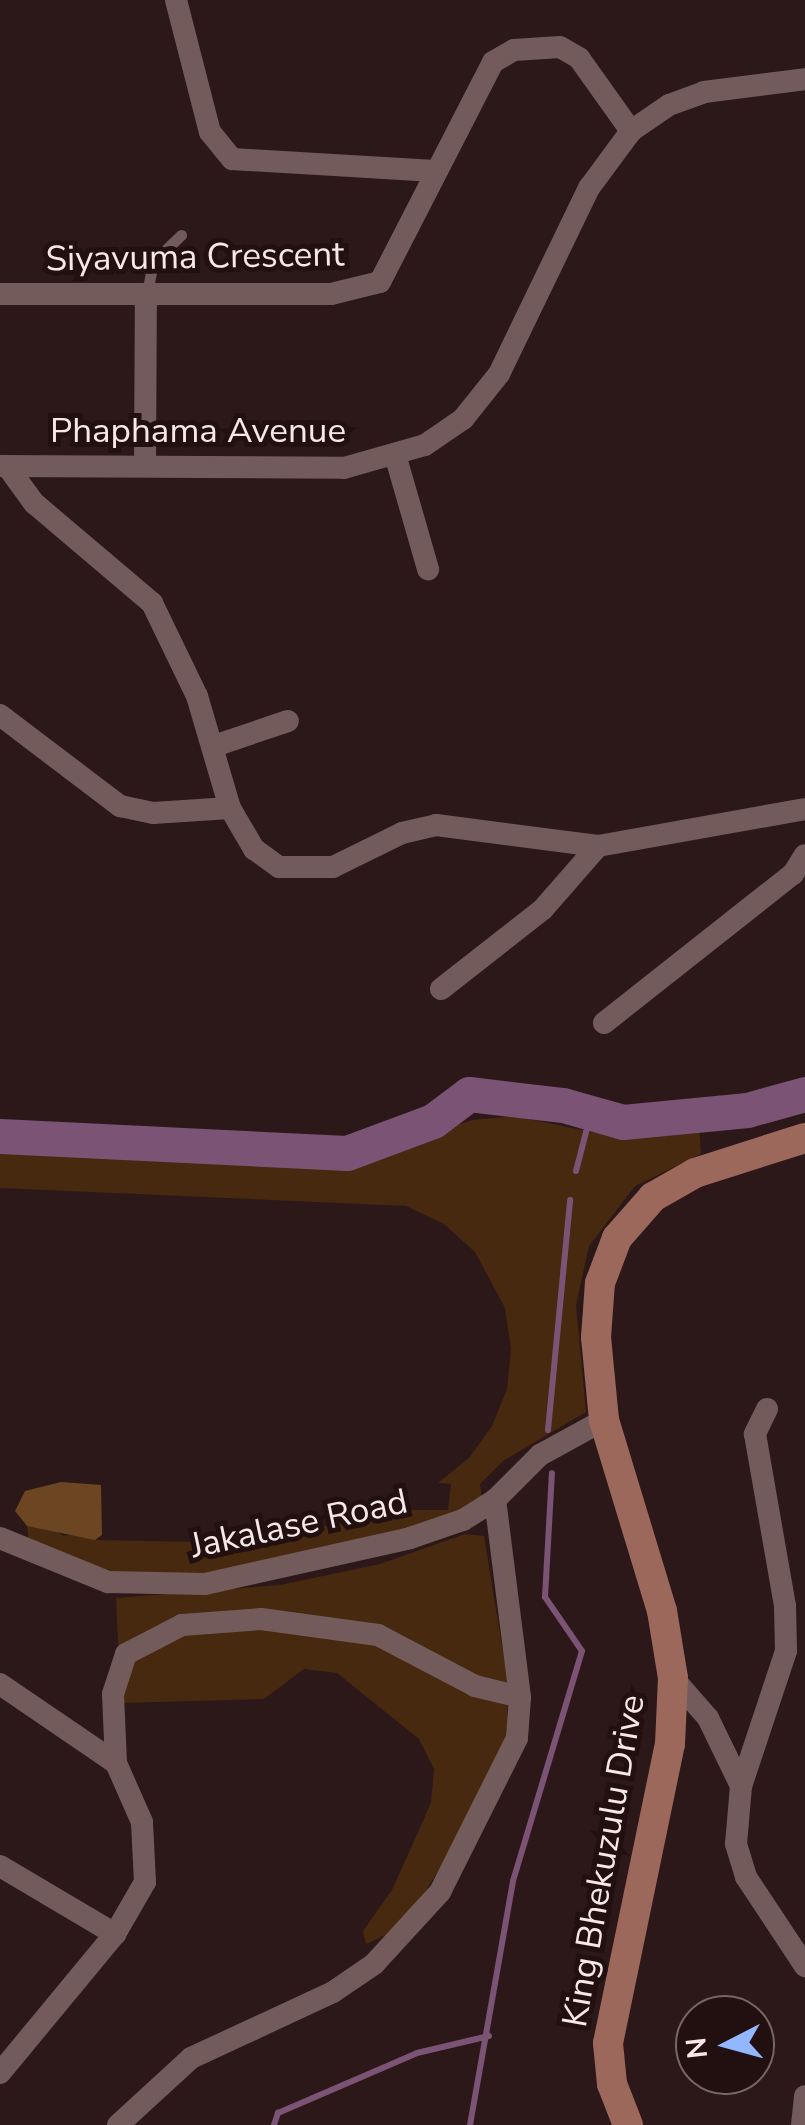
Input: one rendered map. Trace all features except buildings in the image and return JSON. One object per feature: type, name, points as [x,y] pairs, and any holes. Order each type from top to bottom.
[{"type":"street","points":[[176,0],[210,132],[232,159],[436,171]]},
{"type":"street","name":"Siyavuma Crescent","points":[[0,294],[146,298],[331,294],[380,282],[493,62],[514,50],[560,47],[579,58],[631,130]]},
{"type":"street","name":"Phaphama Avenue","points":[[4,466],[344,468],[396,458],[443,434],[485,395],[523,333],[599,170],[631,130],[668,105],[704,92],[805,79]]},
{"type":"street","points":[[145,466],[146,298]]},
{"type":"street","points":[[396,458],[428,569]]},
{"type":"street","points":[[4,466],[34,503],[152,603],[178,647],[214,746],[230,808],[254,849],[298,871],[334,867],[402,834],[436,825],[598,846],[805,809]]},
{"type":"street","points":[[0,716],[120,806],[153,813],[230,808]]},
{"type":"street","points":[[214,746],[288,722]]},
{"type":"street","points":[[441,989],[543,909],[598,846]]},
{"type":"street","points":[[604,1023],[792,874],[805,855]]},
{"type":"street","name":"King Bhekuzulu Drive","points":[[625,2123],[612,2084],[608,2042],[670,1744],[673,1678],[662,1611],[604,1420],[596,1337],[600,1283],[628,1222],[653,1197],[695,1173],[805,1138]]},
{"type":"street","points":[[767,1409],[756,1434],[785,1606],[786,1652],[741,1786],[735,1824],[740,1859],[805,1966]]},
{"type":"street","name":"Jakalase Road","points":[[0,1538],[108,1582],[205,1584],[410,1538],[463,1520],[495,1500],[540,1455],[604,1420]]},
{"type":"street","points":[[118,2125],[191,2058],[333,1992],[402,1940],[440,1892],[499,1783],[517,1738],[520,1697],[495,1500]]},
{"type":"street","points":[[0,2073],[137,1902],[148,1862],[142,1822],[116,1763],[113,1694],[120,1664],[158,1633],[207,1620],[261,1619],[362,1631],[475,1686],[520,1697]]},
{"type":"street","points":[[673,1678],[708,1718],[741,1786]]},
{"type":"street","points":[[0,1684],[116,1763]]},
{"type":"street","points":[[0,1866],[115,1934]]},
{"type":"street","points":[[803,2122],[805,2096]]},
{"type":"lane","points":[[146,298],[153,262],[180,235]]},
{"type":"shaded area","points":[[514,1116],[606,1135],[699,1123],[701,1154],[635,1186],[589,1246],[576,1305],[586,1412],[503,1461],[480,1484],[482,1499],[451,1518],[178,1580],[130,1578],[29,1543],[27,1526],[46,1525],[64,1536],[82,1533],[96,1540],[253,1543],[394,1510],[448,1510],[451,1484],[438,1483],[469,1458],[492,1426],[507,1389],[511,1349],[505,1308],[475,1252],[444,1224],[406,1206],[0,1188],[0,1142],[348,1162],[472,1120]]},
{"type":"shaded area","points":[[61,1482],[101,1485],[102,1535],[95,1540],[27,1526],[15,1511],[25,1491]]},
{"type":"shaded area","points":[[465,1534],[484,1536],[507,1677],[508,1740],[477,1808],[415,1908],[390,1933],[366,1944],[363,1931],[392,1890],[431,1803],[434,1769],[419,1739],[337,1673],[304,1669],[264,1699],[121,1703],[116,1598],[280,1585],[380,1564]]},
{"type":"waterway","points":[[0,1136],[347,1153],[433,1121],[469,1094],[563,1105],[623,1122],[747,1110],[805,1094]]},
{"type":"waterway","points":[[576,1171],[590,1117]]},
{"type":"waterway","points":[[548,1430],[570,1200]]},
{"type":"waterway","points":[[470,2125],[513,1881],[582,1651],[545,1597],[552,1473]]},
{"type":"waterway","points":[[274,2125],[278,2113],[417,2053],[489,2036]]}]
